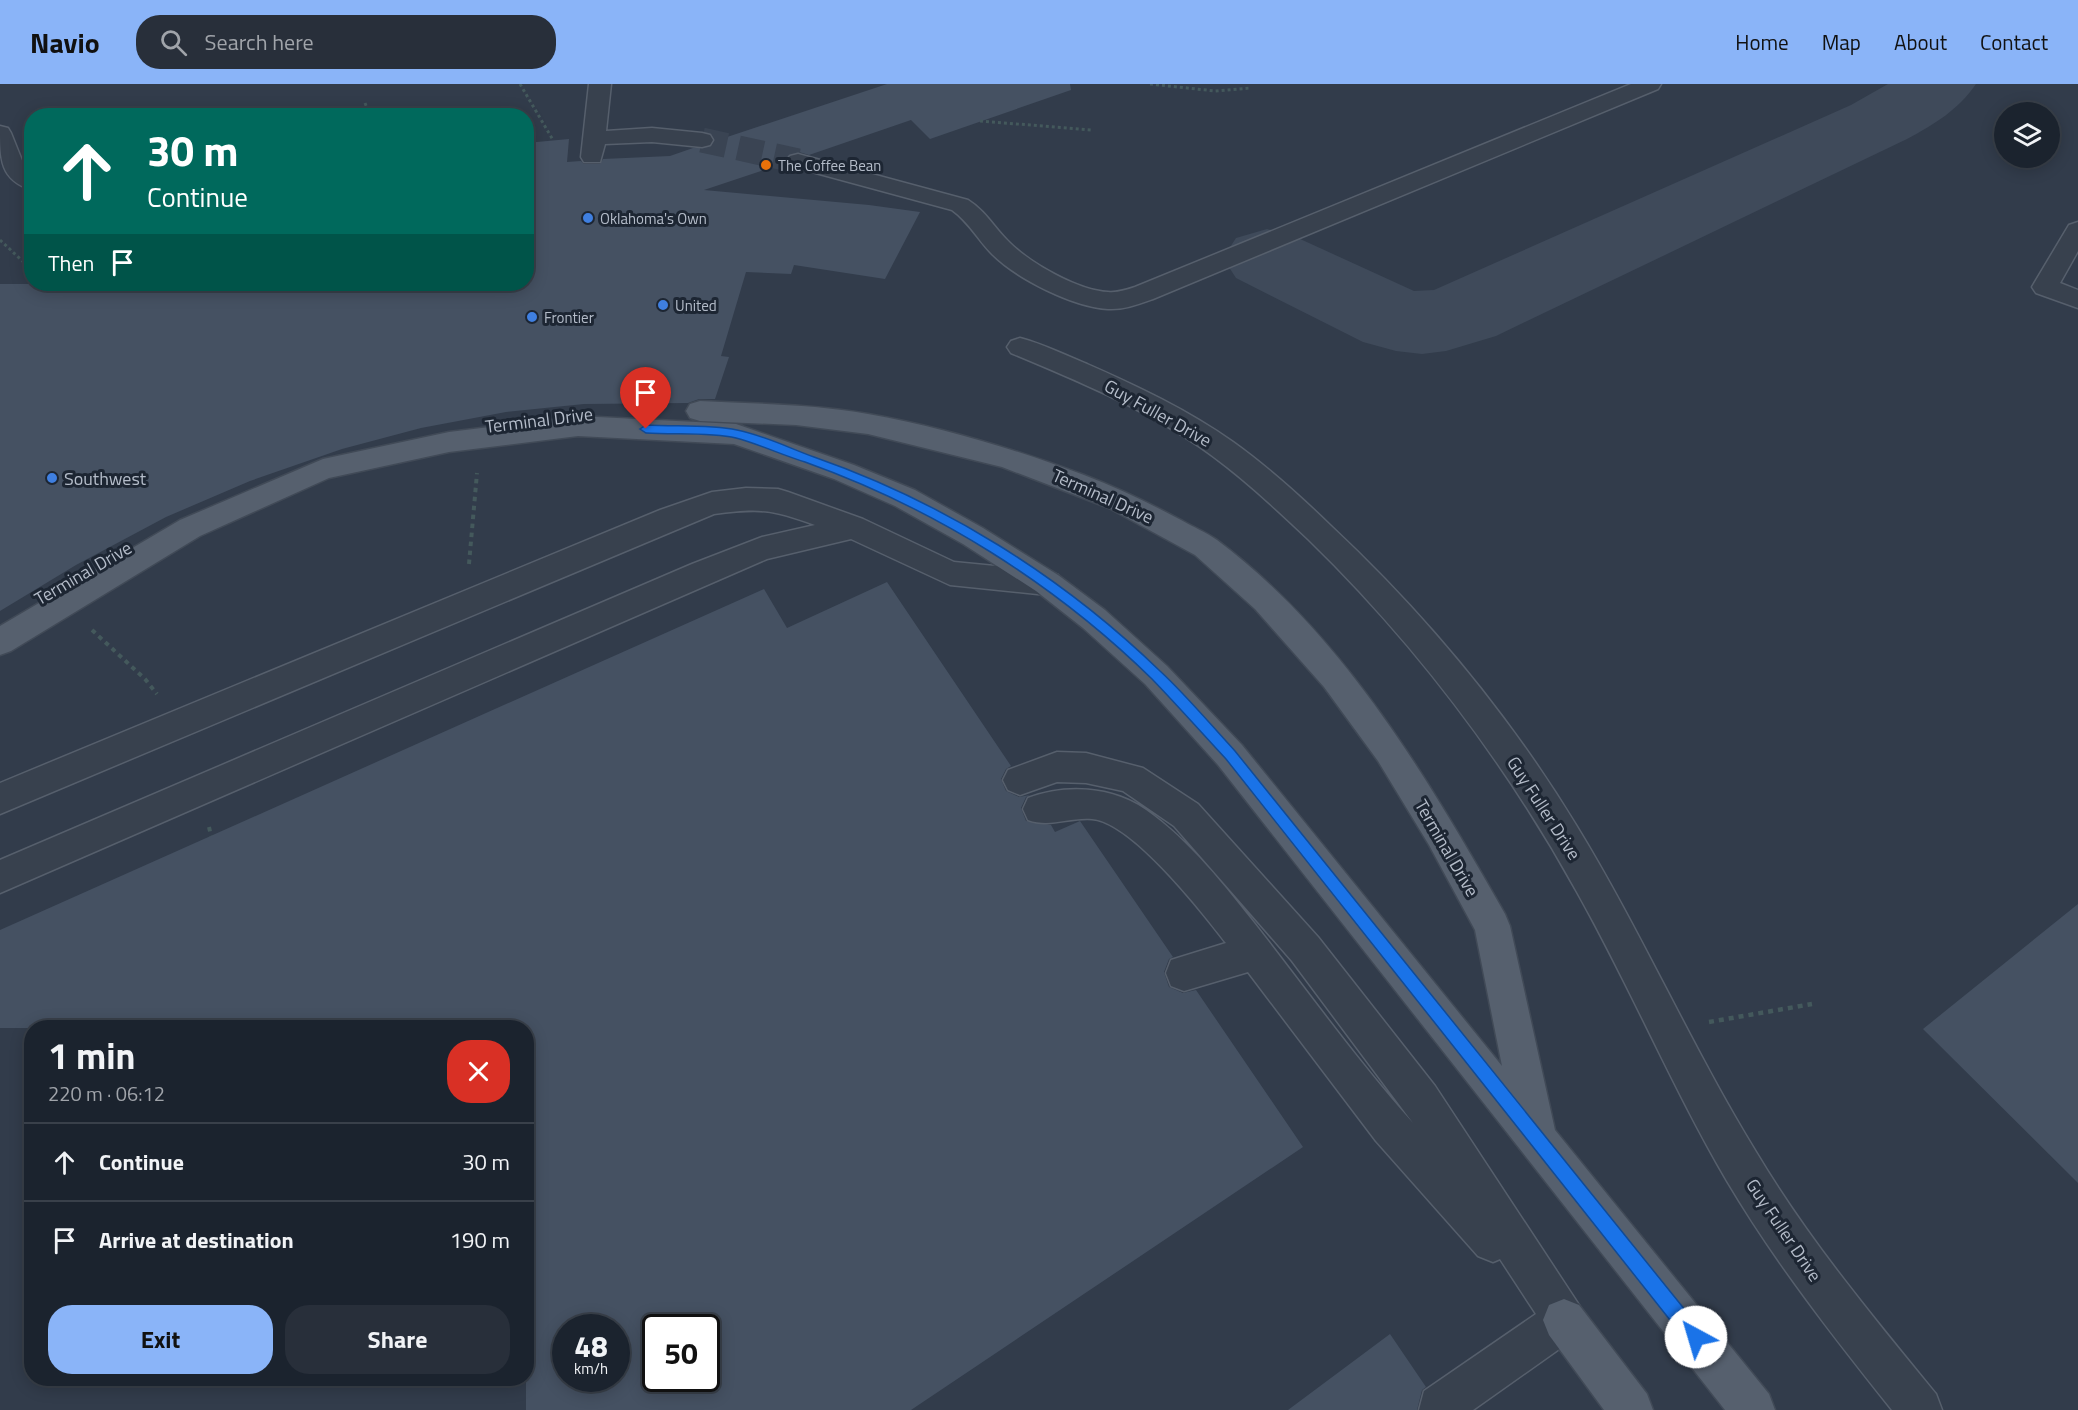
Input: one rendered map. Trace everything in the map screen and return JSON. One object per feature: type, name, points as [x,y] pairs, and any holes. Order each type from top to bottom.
[{"type":"main road","name":"Terminal Drive","points":[[0,622],[142,538],[279,479],[422,437],[549,416],[622,411],[787,414],[868,424],[1008,458],[1119,500],[1205,547],[1266,600],[1335,678],[1390,751],[1441,834],[1492,926],[1537,1138],[1754,1410]]},
{"type":"main road","points":[[0,642],[190,528],[323,469],[448,442],[578,426],[736,434],[844,472],[905,498],[973,536],[1047,583],[1094,619],[1156,675],[1230,755],[1537,1138]]},
{"type":"main road","points":[[1564,1320],[1631,1410]]},
{"type":"street","points":[[600,84],[594,147],[652,135],[702,140]]},
{"type":"street","points":[[798,161],[960,205],[972,212],[999,248],[1015,260],[1080,294],[1110,301],[1125,299],[1155,288],[1650,84]]},
{"type":"street","points":[[0,133],[17,177],[24,180]]},
{"type":"street","points":[[2078,230],[2045,287],[2078,300]]},
{"type":"street","name":"Guy Fuller Drive","points":[[1020,347],[1098,379],[1195,430],[1260,477],[1334,545],[1383,596],[1453,680],[1518,765],[1590,880],[1707,1105],[1764,1204],[1830,1298],[1920,1410]]},
{"type":"street","points":[[0,799],[670,518],[712,503],[746,499],[778,500],[853,527],[950,573],[1047,583]]},
{"type":"street","points":[[0,877],[703,572],[762,549],[853,527]]},
{"type":"street","points":[[1057,767],[1086,768],[1131,778],[1186,815],[1305,949],[1420,1100],[1564,1320],[1390,1127],[1257,952],[1209,893],[1132,820],[1113,810],[1092,804],[1030,794],[1057,767]]},
{"type":"street","points":[[1184,973],[1257,952]]},
{"type":"street","points":[[1440,1407],[1564,1320]]},
{"type":"path","points":[[520,84],[553,140]]},
{"type":"path","points":[[1150,84],[1215,91],[1250,88]]},
{"type":"path","points":[[364,103],[366,108]]},
{"type":"path","points":[[980,121],[1092,130]]},
{"type":"path","points":[[0,240],[24,262]]},
{"type":"path","points":[[469,563],[480,438]]},
{"type":"path","points":[[62,603],[145,679]]},
{"type":"path","points":[[1668,1029],[1812,1004]]},
{"type":"shaded area","points":[[0,84],[2078,84],[2078,1410],[0,1410]]},
{"type":"building","points":[[887,84],[1070,84],[1071,90],[930,139],[911,120],[809,155],[799,152],[789,154],[785,163],[704,190],[920,212],[885,279],[794,265],[791,274],[746,272],[721,356],[729,357],[715,399],[699,399],[688,403],[584,404],[506,412],[421,428],[342,449],[250,481],[166,517],[76,565],[0,611],[0,284],[24,284],[24,291],[534,291],[534,142],[569,139],[567,162],[581,161],[584,164],[600,164],[603,159],[670,156],[693,148],[711,147],[715,141]]},
{"type":"building","points":[[887,582],[1011,766],[1006,769],[1001,779],[1006,791],[1019,797],[1030,795],[1026,797],[1021,808],[1026,821],[1051,825],[1055,832],[1080,821],[1173,957],[1169,959],[1164,972],[1169,987],[1183,993],[1196,990],[1303,1147],[911,1410],[526,1410],[526,1386],[534,1386],[534,1020],[24,1020],[24,1028],[0,1028],[0,930],[764,589],[787,628]]},
{"type":"building","points":[[2078,904],[2078,1183],[1923,1029]]},
{"type":"building","points":[[1390,1334],[1426,1387],[1422,1390],[1417,1410],[1288,1410]]},
{"type":"taxiway","points":[[1267,258],[1396,320],[1422,323],[1446,319],[1463,314],[1879,122],[1912,104],[1937,84]]},
{"type":"tunnel","points":[[702,140],[798,161]]},
{"type":"place","name":"The Coffee Bean","points":[[766,165]]},
{"type":"place","name":"Oklahoma's Own","points":[[588,218]]},
{"type":"place","name":"United","points":[[663,305]]},
{"type":"place","name":"Frontier","points":[[532,317]]},
{"type":"place","name":"Southwest","points":[[52,478]]},
{"type":"route","points":[[646,429],[736,434],[844,472],[905,498],[973,536],[1047,583],[1094,619],[1156,675],[1230,755],[1696,1337]]}]
